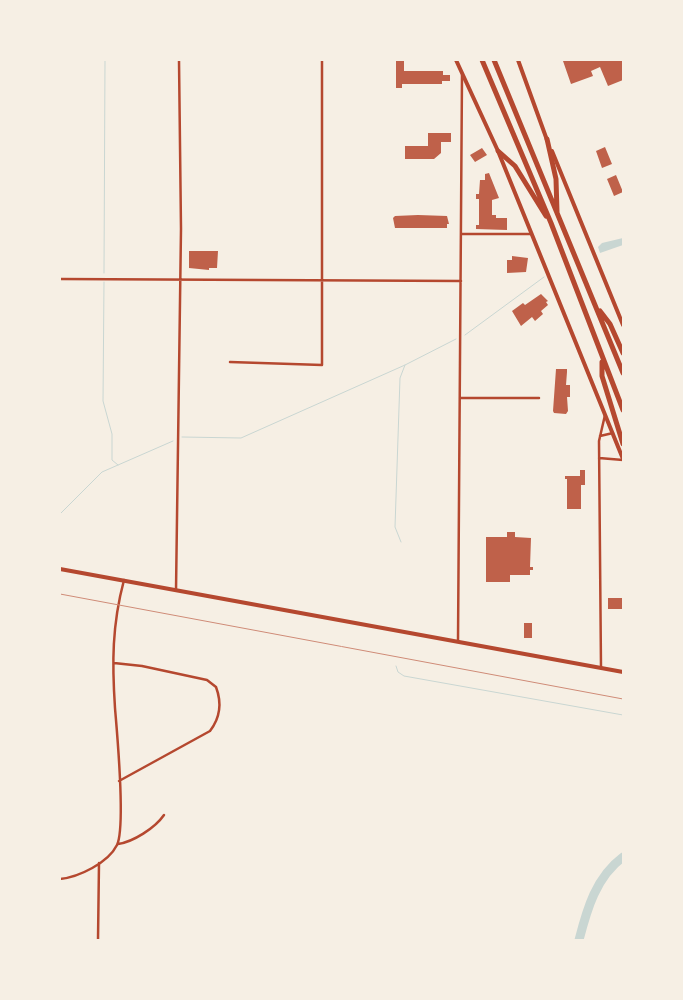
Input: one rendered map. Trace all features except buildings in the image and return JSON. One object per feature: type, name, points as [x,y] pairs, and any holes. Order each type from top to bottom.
[{"type":"highway","points":[[482,60],[551,223],[623,410]]},
{"type":"highway","points":[[494,60],[557,218],[623,373]]},
{"type":"highway","points":[[547,139],[556,179],[557,218]]},
{"type":"highway","points":[[498,151],[515,166],[535,202],[551,223]]},
{"type":"highway","points":[[595,304],[610,324],[623,353]]},
{"type":"highway","points":[[602,359],[602,376],[623,444]]},
{"type":"main road","points":[[456,60],[498,151],[623,460]]},
{"type":"main road","points":[[518,60],[547,139],[623,325]]},
{"type":"main road","points":[[60,568],[623,672]]},
{"type":"street","points":[[176,590],[179,60]]},
{"type":"street","points":[[230,362],[322,365],[322,60]]},
{"type":"street","points":[[458,642],[462,73]]},
{"type":"street","points":[[461,234],[531,234]]},
{"type":"street","points":[[60,279],[461,281]]},
{"type":"street","points":[[460,398],[539,398]]},
{"type":"street","points":[[601,668],[599,458],[600,436],[605,415]]},
{"type":"street","points":[[600,436],[613,433]]},
{"type":"street","points":[[599,458],[623,460]]},
{"type":"street","points":[[60,879],[73,877],[99,862],[110,854],[118,844],[119,781],[114,621],[124,580]]},
{"type":"street","points":[[114,663],[142,666],[207,680],[216,687],[219,706],[216,723],[210,731],[119,781]]},
{"type":"street","points":[[118,844],[128,842],[159,823],[164,815]]},
{"type":"street","points":[[98,940],[99,862]]},
{"type":"shaded area","points":[[623,238],[623,245],[600,253],[598,247],[602,243]]},
{"type":"waterway","points":[[104,273],[105,60]]},
{"type":"waterway","points":[[465,335],[544,277]]},
{"type":"waterway","points":[[104,282],[103,401],[112,434],[112,460],[118,465]]},
{"type":"waterway","points":[[182,437],[241,438],[405,365],[456,339]]},
{"type":"waterway","points":[[401,542],[395,527],[400,378],[405,365]]},
{"type":"waterway","points":[[60,514],[102,472],[173,441]]},
{"type":"waterway","points":[[396,666],[398,672],[404,676],[623,715]]},
{"type":"waterway","points":[[579,940],[589,905],[599,884],[623,857]]},
{"type":"railway","points":[[60,594],[623,699]]}]
